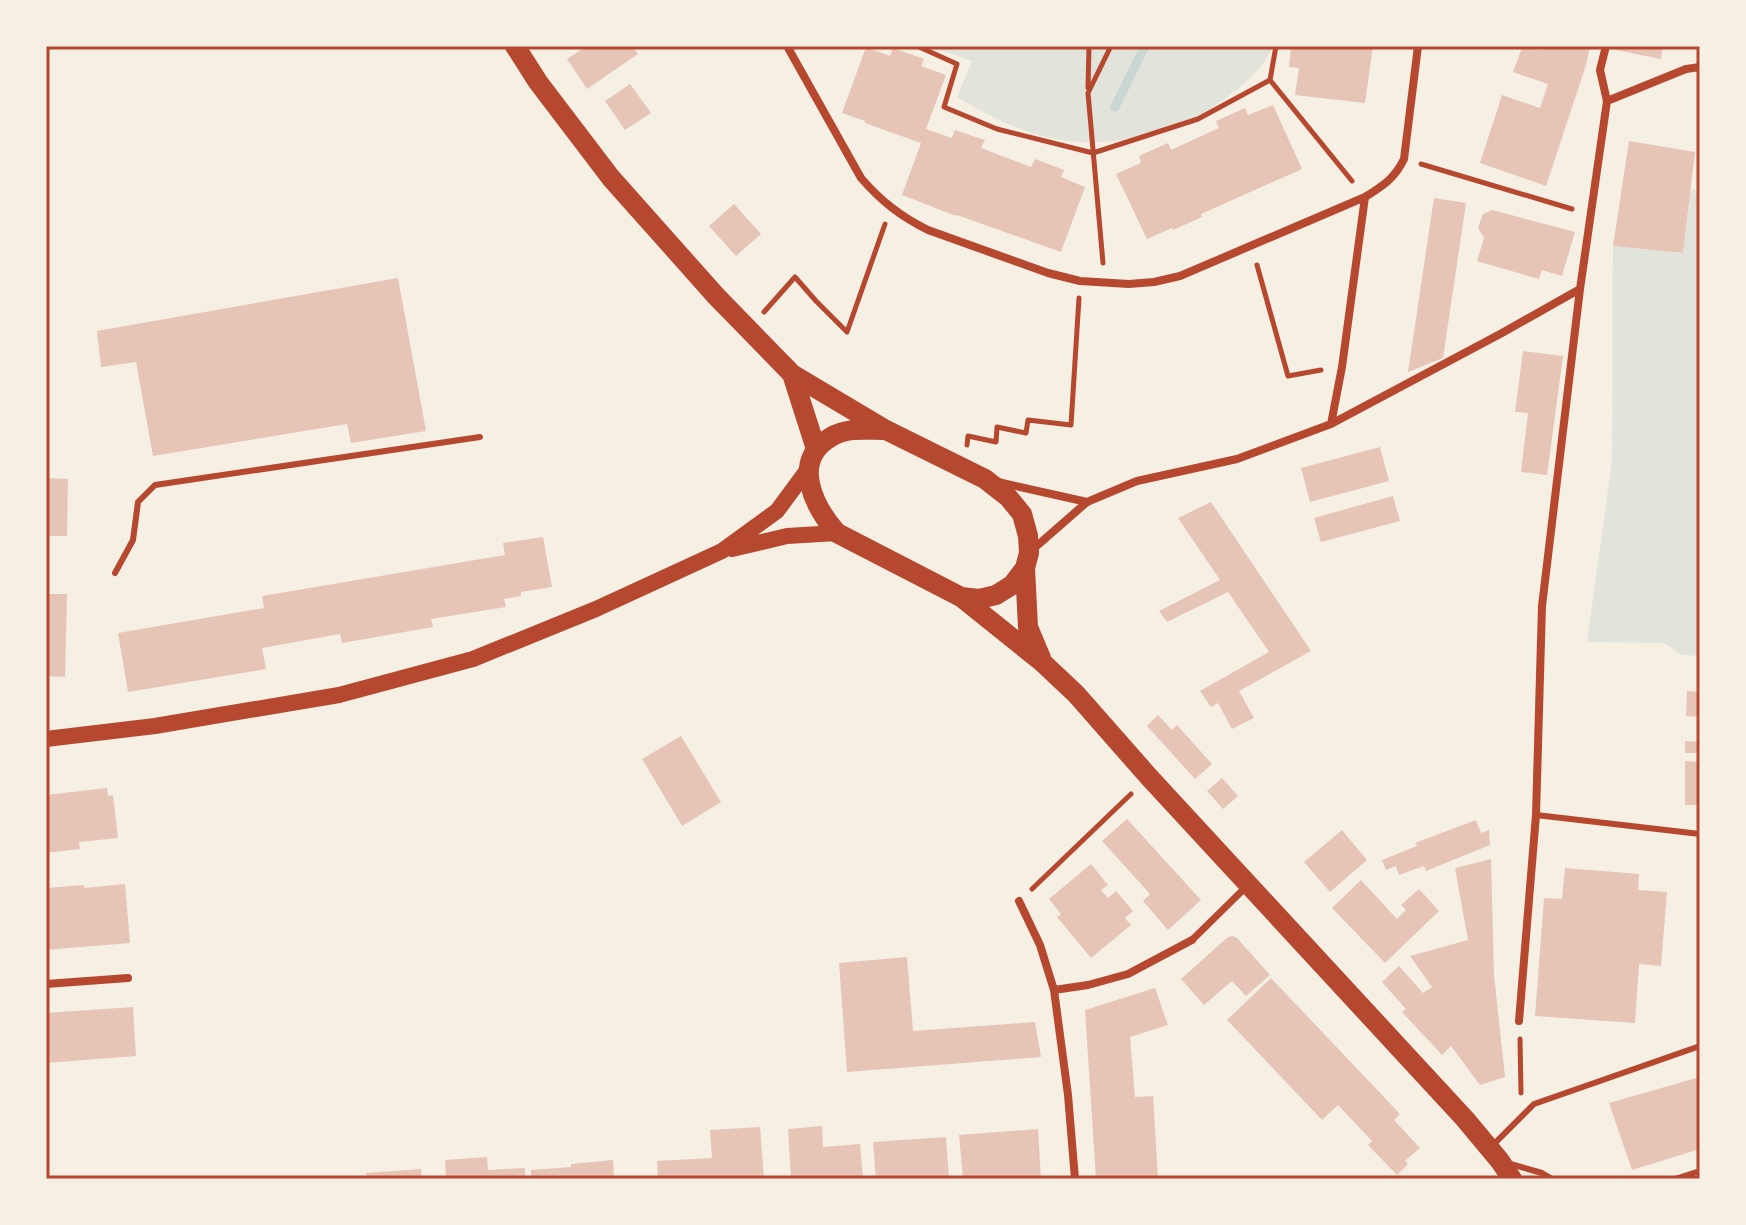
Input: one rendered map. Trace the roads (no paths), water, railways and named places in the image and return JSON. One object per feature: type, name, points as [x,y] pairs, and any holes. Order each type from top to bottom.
[{"type":"main road","points":[[515,46],[538,82],[611,178],[716,296],[792,374],[886,430],[985,479],[1008,497],[1022,514],[1028,536],[1028,627],[1042,662]]},
{"type":"main road","points":[[792,374],[816,449]]},
{"type":"main road","points":[[46,739],[155,726],[339,695],[473,659],[596,609],[722,551],[777,511],[808,469],[816,449],[832,436],[854,430],[886,430]]},
{"type":"main road","points":[[808,469],[812,494],[822,516],[837,533],[961,597],[1042,662],[1093,711],[1149,777],[1465,1119],[1512,1179]]},
{"type":"main road","points":[[722,551],[787,536],[837,533]]},
{"type":"main road","points":[[961,597],[979,599],[996,595],[1012,585],[1027,561]]},
{"type":"street","points":[[787,46],[861,178],[890,208],[928,230],[1048,273],[1105,284],[1154,282],[1180,276],[1365,197],[1390,182],[1404,159],[1418,46]]},
{"type":"street","points":[[1519,1021],[1536,815],[1542,606],[1580,289],[1607,101],[1600,70],[1606,46]]},
{"type":"street","points":[[1607,101],[1686,69],[1700,67]]},
{"type":"street","points":[[1331,424],[1342,367],[1365,197]]},
{"type":"street","points":[[1027,561],[1087,502],[1137,481],[1237,459],[1331,424],[1580,289]]},
{"type":"street","points":[[985,479],[1087,502]]},
{"type":"street","points":[[1054,990],[1128,974],[1192,940],[1249,884]]},
{"type":"street","points":[[1019,901],[1040,945],[1054,990],[1067,1080],[1075,1179]]},
{"type":"street","points":[[46,984],[128,978]]},
{"type":"lane","points":[[115,573],[133,540],[138,502],[155,485],[480,437]]},
{"type":"lane","points":[[1536,815],[1700,834]]},
{"type":"lane","points":[[1552,1179],[1495,1155],[1534,1104],[1700,1046]]},
{"type":"lane","points":[[1675,1179],[1700,1171]]},
{"type":"waterway","points":[[1115,107],[1145,46]]}]
